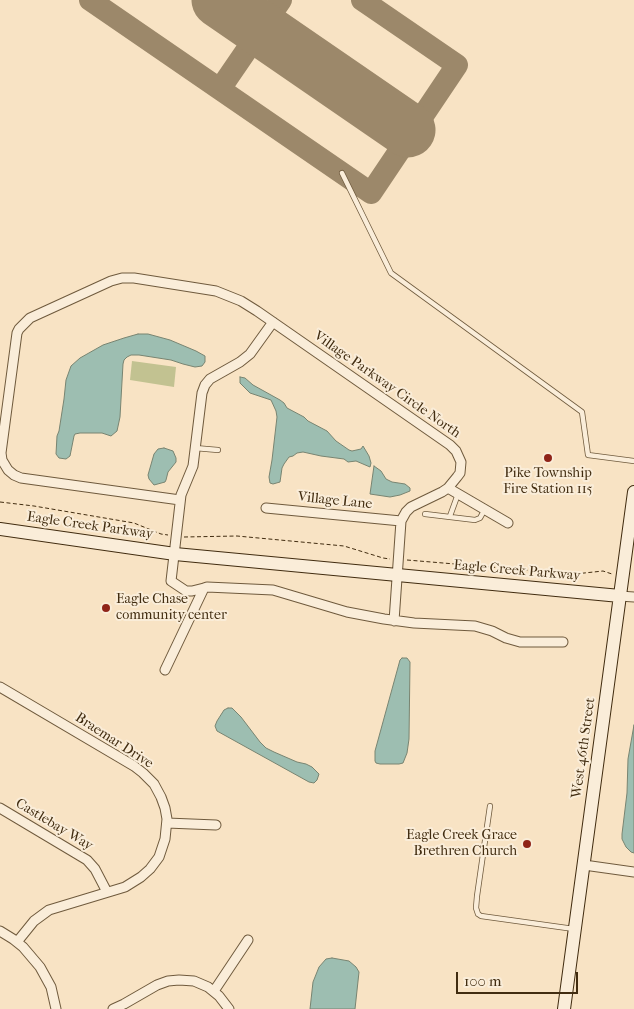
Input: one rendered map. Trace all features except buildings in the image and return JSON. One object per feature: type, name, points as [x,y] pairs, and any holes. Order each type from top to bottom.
[{"type":"main road","name":"West 46th Street","points":[[564,1009],[634,492]]},
{"type":"main road","name":"Eagle Creek Parkway","points":[[0,529],[175,554],[620,596]]},
{"type":"street","points":[[180,500],[24,479],[8,470],[1,453],[17,336],[22,325],[30,318],[114,280],[128,277],[216,292],[241,301],[273,322],[250,354],[210,379],[202,393],[193,466],[182,490],[180,500],[171,581],[186,591],[204,588],[277,591],[347,612],[394,621],[468,625],[517,642],[562,642]]},
{"type":"street","name":"Village Parkway Circle North","points":[[273,322],[453,448],[459,457],[461,465],[459,474],[448,488]]},
{"type":"street","points":[[394,621],[401,521],[411,507],[448,488],[508,523]]},
{"type":"street","name":"Village Lane","points":[[266,508],[401,521]]},
{"type":"street","points":[[165,670],[204,588]]},
{"type":"street","name":"Eagle Creek Parkway","points":[[620,596],[634,597]]},
{"type":"street","name":"Braemar Drive","points":[[0,687],[143,772],[154,784],[161,797],[167,823],[166,839],[159,857],[150,869],[135,881],[108,892],[49,910],[34,921],[17,942]]},
{"type":"street","name":"Castlebay Way","points":[[0,808],[87,860],[95,869],[108,892]]},
{"type":"street","points":[[167,823],[216,825]]},
{"type":"street","points":[[584,865],[634,872]]},
{"type":"street","points":[[0,931],[17,942],[31,955],[40,967],[52,991],[56,1009]]},
{"type":"street","points":[[214,991],[248,940]]},
{"type":"street","points":[[113,1009],[157,984],[175,980],[194,981],[204,985],[214,991],[229,1009]]},
{"type":"lane","points":[[342,173],[391,273],[582,412],[588,455],[634,462]]},
{"type":"lane","points":[[195,448],[218,450]]},
{"type":"lane","points":[[450,516],[458,494]]},
{"type":"lane","points":[[425,514],[475,520],[480,518],[484,510]]},
{"type":"lane","points":[[490,806],[476,908],[478,914],[481,916],[575,929]]},
{"type":"path","points":[[0,502],[134,523],[161,534],[177,537],[238,536],[344,546],[383,558],[575,574],[603,571],[610,574]]},
{"type":"green space","points":[[132,361],[176,367],[174,387],[130,380]]},
{"type":"shaded area","points":[[138,334],[148,334],[170,340],[205,356],[205,362],[202,366],[195,367],[171,360],[139,355],[127,357],[123,364],[120,417],[117,431],[111,436],[102,433],[75,434],[70,456],[66,459],[59,458],[56,454],[57,436],[66,380],[71,366],[80,358],[103,345]]},
{"type":"shaded area","points":[[240,377],[245,378],[253,385],[280,400],[287,408],[327,431],[336,441],[349,450],[361,449],[363,446],[369,456],[370,467],[356,461],[348,462],[344,459],[303,452],[289,457],[282,468],[280,482],[270,483],[276,411],[271,400],[250,393],[240,383]]},
{"type":"shaded area","points":[[164,448],[173,451],[176,462],[168,472],[165,482],[154,485],[148,475],[154,454],[158,449]]},
{"type":"shaded area","points":[[374,466],[381,471],[386,479],[405,484],[410,488],[410,491],[390,497],[370,494]]},
{"type":"shaded area","points":[[402,658],[407,658],[410,662],[409,739],[407,753],[403,763],[380,764],[375,761],[375,751]]},
{"type":"shaded area","points":[[232,708],[241,717],[266,748],[312,767],[319,774],[317,780],[314,783],[309,782],[217,731],[215,726],[217,721],[224,710]]},
{"type":"shaded area","points":[[634,725],[634,853],[626,847],[622,834],[627,793],[628,759]]},
{"type":"shaded area","points":[[332,958],[349,961],[359,972],[355,1009],[310,1009],[313,982],[319,967],[326,959]]},
{"type":"taxiway","points":[[90,0],[371,193],[457,65],[362,0]]},
{"type":"taxiway","points":[[220,89],[281,0]]},
{"type":"runway","points":[[219,0],[408,130]]},
{"type":"place","name":"Pike Township Fire Station 115","points":[[548,458]]},
{"type":"place","name":"Eagle Chase community center","points":[[106,608]]},
{"type":"place","name":"Eagle Creek Grace Brethren Church","points":[[527,844]]}]
